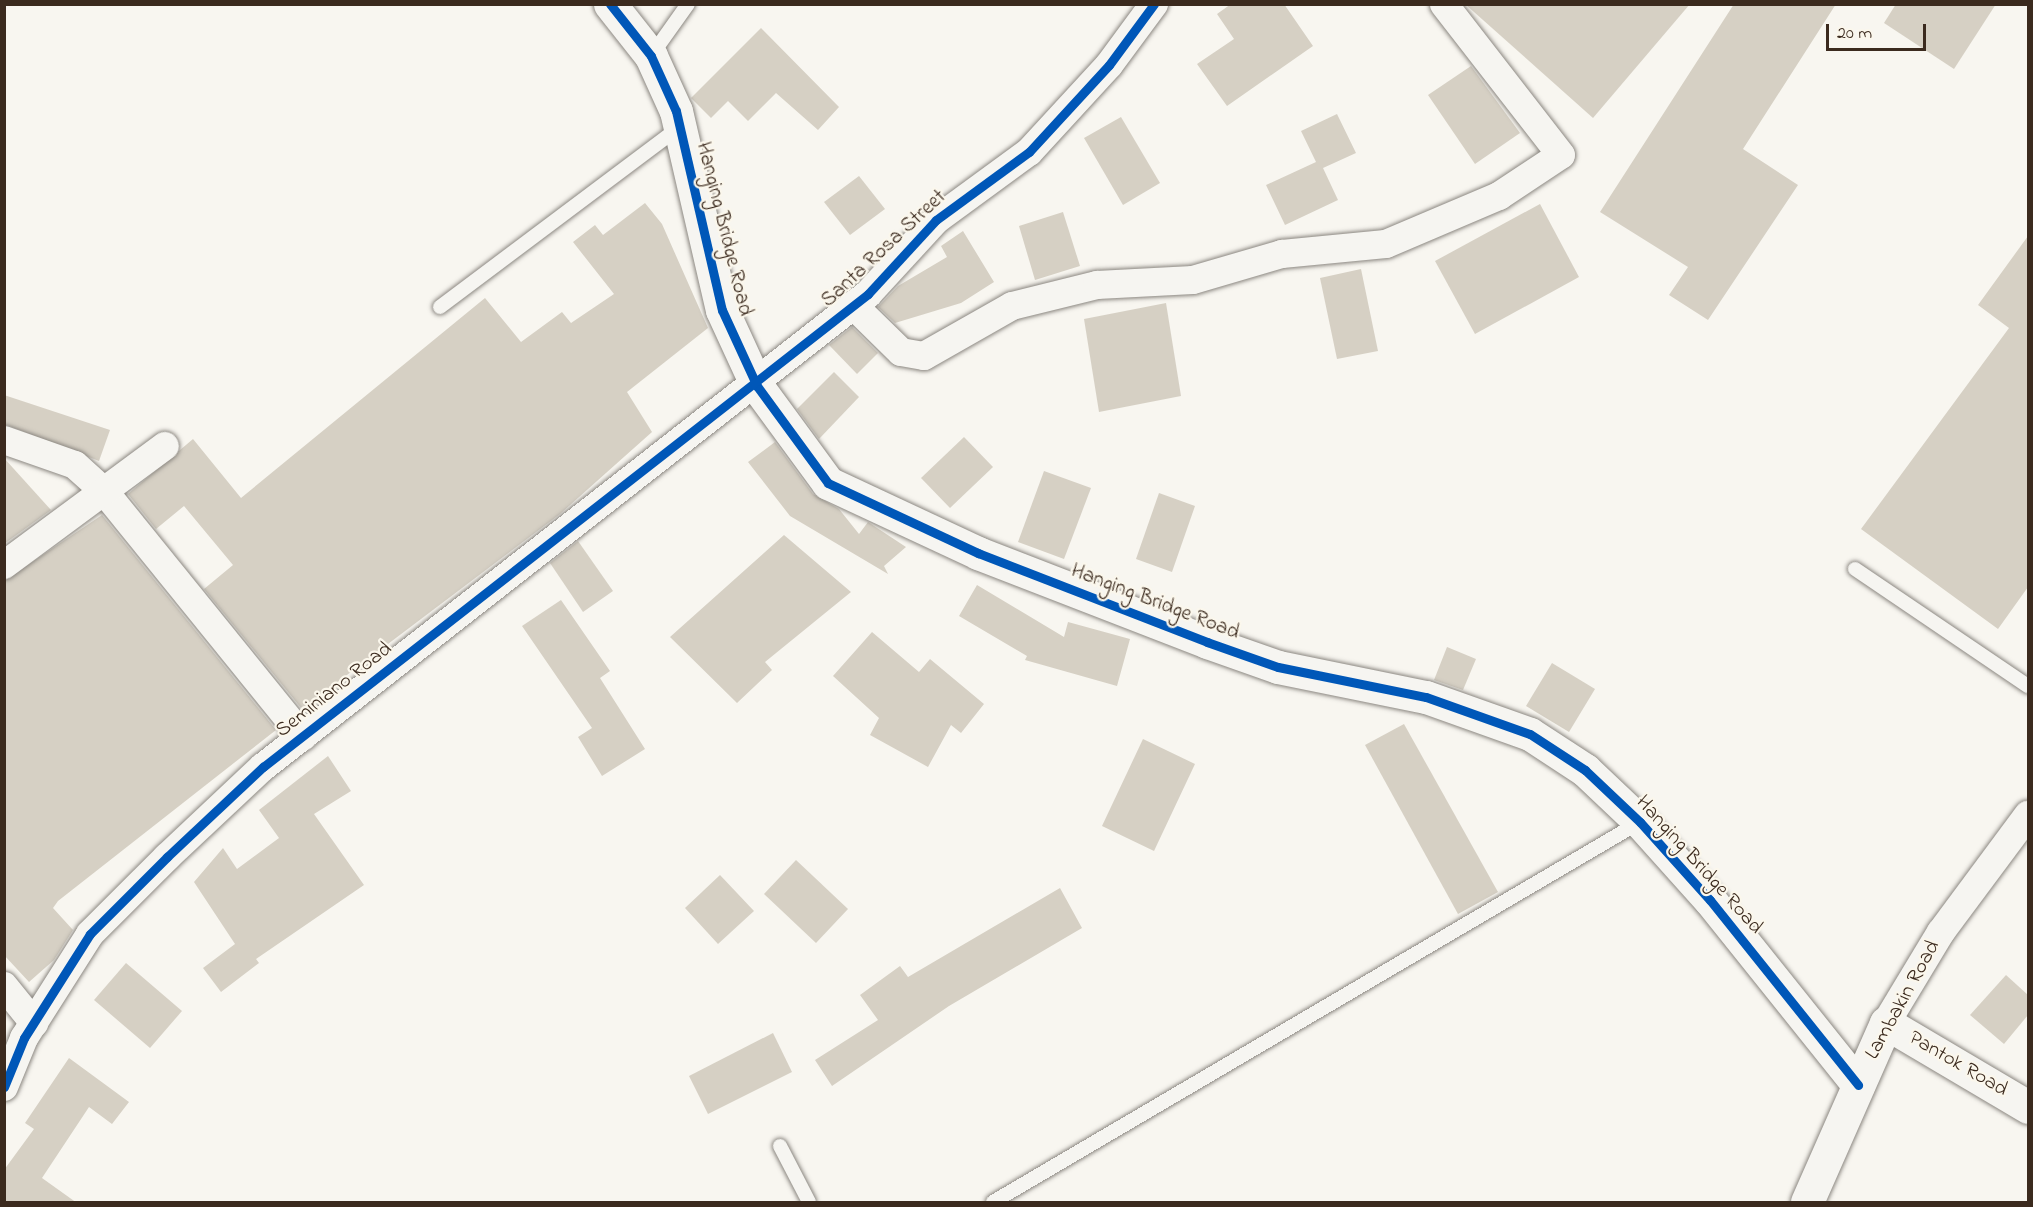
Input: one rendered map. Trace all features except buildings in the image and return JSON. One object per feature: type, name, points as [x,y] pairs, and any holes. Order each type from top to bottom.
[{"type":"street","name":"Hanging Bridge Road","points":[[610,4],[651,56],[679,127],[722,310],[757,386],[828,483],[872,508],[1278,667],[1426,698],[1519,730],[1585,770],[1640,822],[1710,900],[1858,1085]]},
{"type":"street","name":"Santa Rosa Street","points":[[757,386],[896,268],[936,220],[1029,152],[1109,65],[1154,4]]},
{"type":"street","points":[[852,305],[901,352],[924,356],[1012,306],[1097,285],[1193,280],[1282,254],[1386,244],[1436,227],[1499,195],[1561,155],[1444,4]]},
{"type":"street","name":"Seminiano Road","points":[[4,1087],[34,1023],[90,934],[263,767],[757,386]]},
{"type":"street","points":[[4,440],[75,465],[104,491],[303,737]]},
{"type":"street","points":[[4,565],[165,446]]},
{"type":"street","name":"Lambakin Road","points":[[1807,1203],[1886,1023],[1941,932],[2028,815]]},
{"type":"street","points":[[4,986],[34,1023]]},
{"type":"street","name":"Pantok Road","points":[[1886,1023],[2028,1107]]},
{"type":"lane","points":[[651,56],[688,4]]},
{"type":"lane","points":[[440,307],[679,127]]},
{"type":"lane","points":[[1855,569],[2026,679]]},
{"type":"lane","points":[[993,1203],[1640,822]]},
{"type":"lane","points":[[780,1146],[809,1203]]},
{"type":"cycle path","points":[[610,4],[651,56],[676,111],[722,310],[757,386],[828,483],[978,553],[1207,642],[1278,667],[1426,697],[1530,734],[1585,770],[1640,822],[1710,900],[1858,1085]]},
{"type":"cycle path","points":[[4,1087],[24,1038],[90,934],[167,857],[263,767],[868,294],[936,220],[1029,152],[1109,65],[1154,4]]}]
